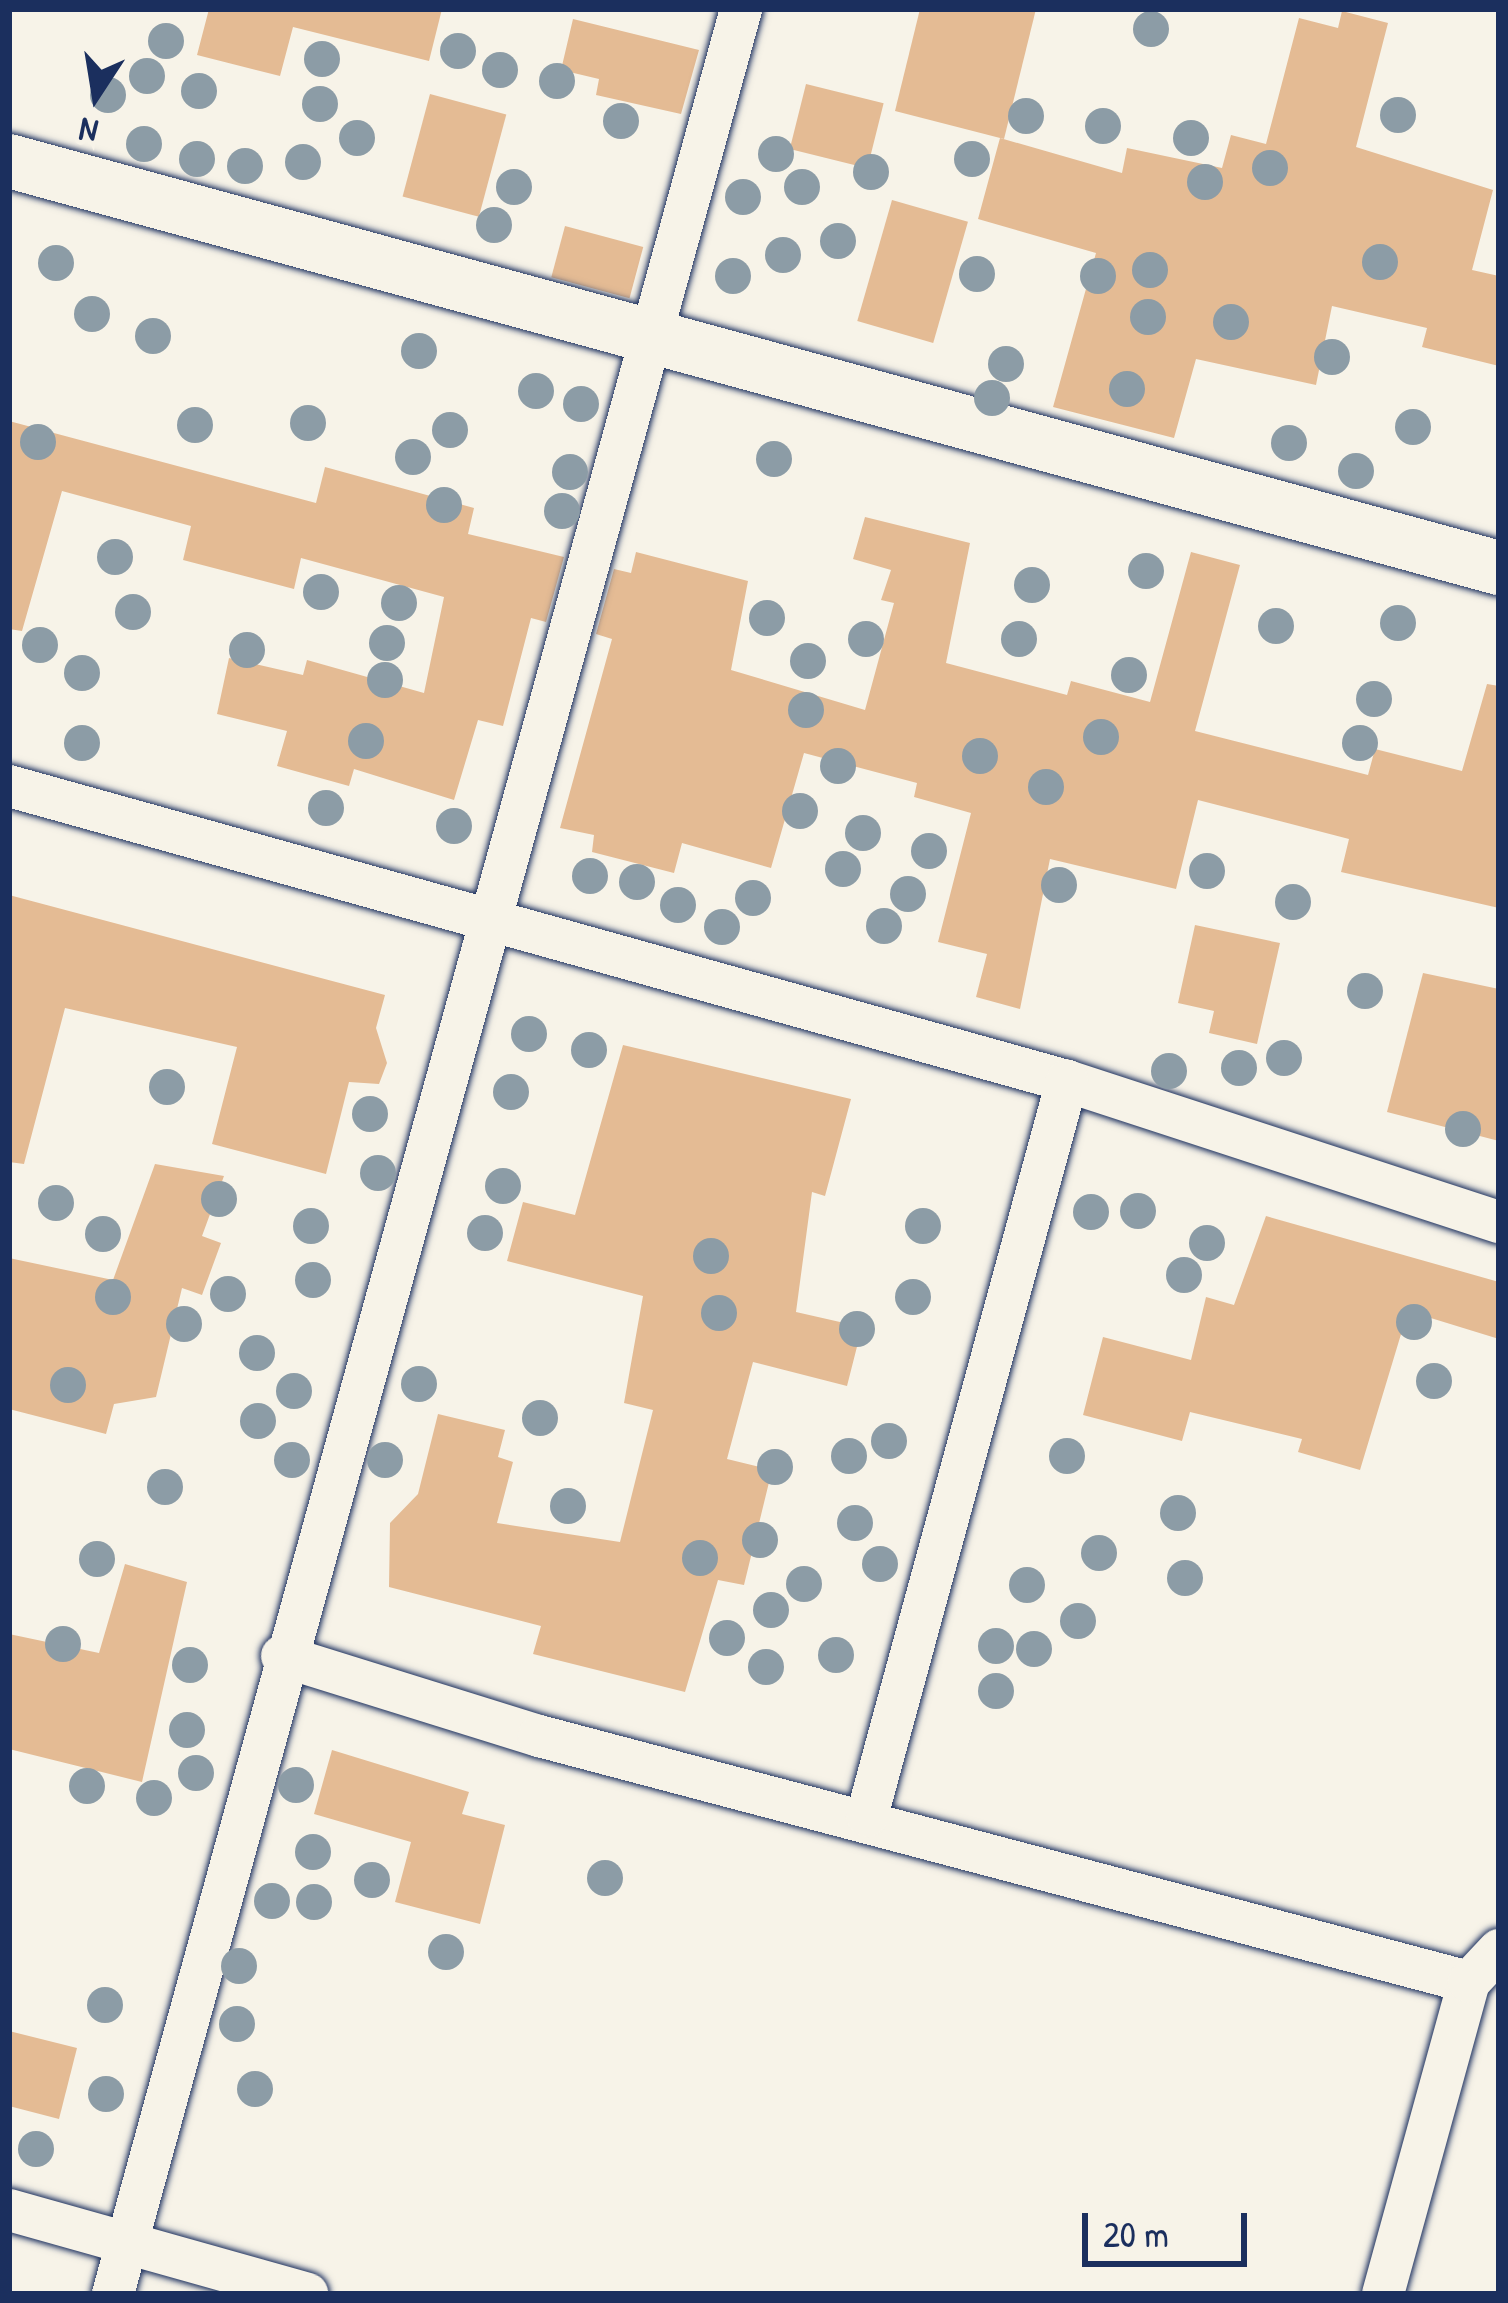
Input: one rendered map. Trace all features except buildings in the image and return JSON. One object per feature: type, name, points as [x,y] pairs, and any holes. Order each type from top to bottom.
[{"type":"street","points":[[113,2294],[484,915],[741,9]]},
{"type":"street","points":[[9,160],[648,340],[1499,568]]},
{"type":"street","points":[[9,786],[1067,1081],[1499,1222]]},
{"type":"street","points":[[867,1816],[1067,1081]]},
{"type":"street","points":[[282,1656],[538,1736],[867,1816],[1468,1982]]},
{"type":"street","points":[[1383,2294],[1468,1982],[1499,1950]]},
{"type":"street","points":[[9,2210],[307,2294]]}]
